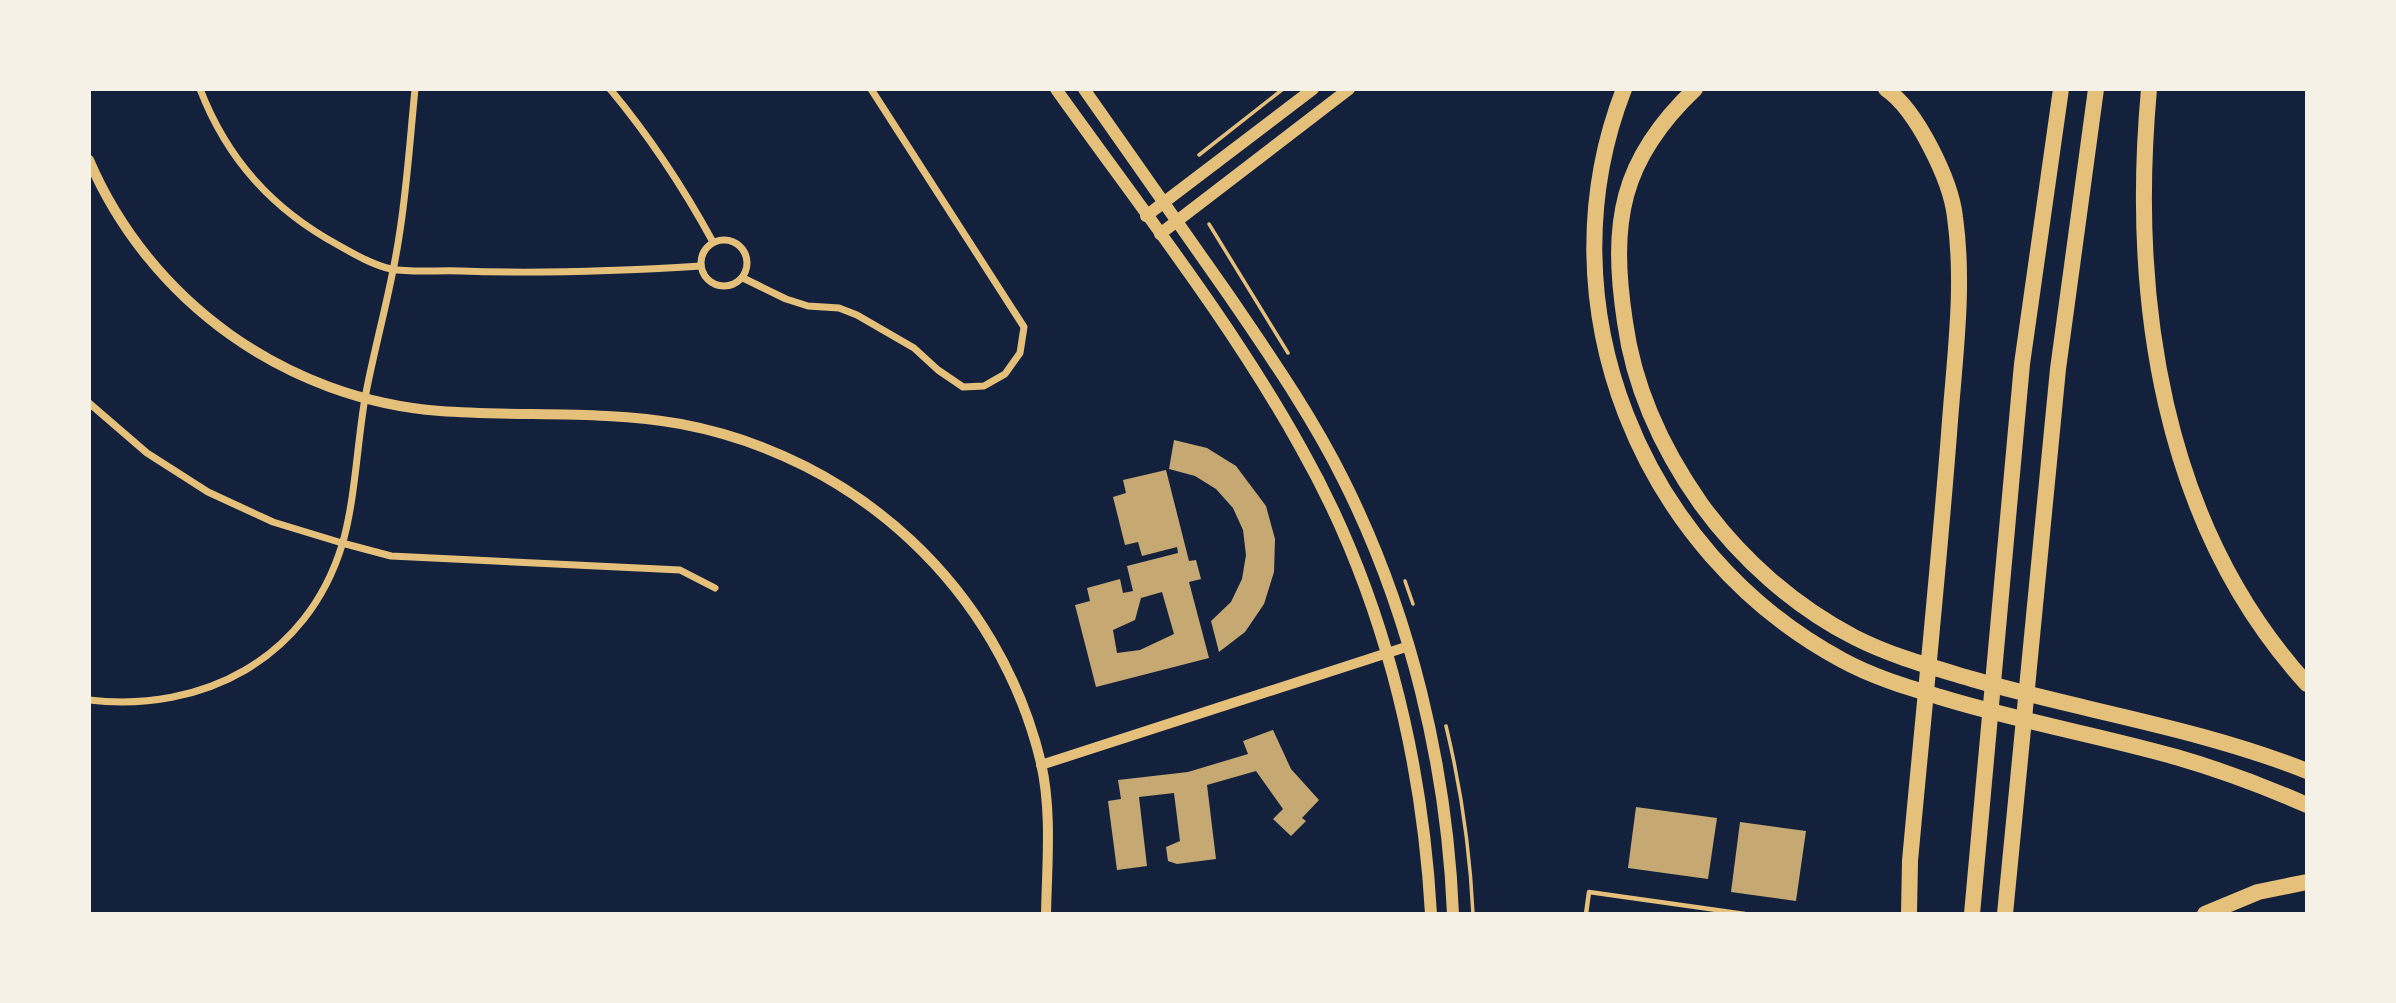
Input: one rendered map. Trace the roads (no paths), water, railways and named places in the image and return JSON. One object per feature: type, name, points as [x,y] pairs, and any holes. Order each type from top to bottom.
[{"type":"highway","points":[[1624,89],[1614,113],[1601,172],[1595,220],[1594,281],[1601,334],[1615,389],[1635,440],[1654,474],[1705,546],[1742,586],[1784,622],[1842,660],[1901,685],[2014,719],[2188,761],[2251,781],[2307,805]]},
{"type":"highway","points":[[1695,89],[1666,116],[1643,149],[1629,185],[1620,224],[1619,276],[1636,379],[1684,480],[1717,526],[1755,568],[1799,602],[1854,637],[1912,662],[2015,691],[2190,733],[2263,754],[2307,771]]},
{"type":"highway","points":[[1886,89],[1915,123],[1948,187],[1955,215],[1959,258],[1943,513],[1910,860],[1909,914]]},
{"type":"highway","points":[[1972,914],[2022,364],[2061,89]]},
{"type":"highway","points":[[2005,914],[2058,369],[2096,89]]},
{"type":"highway","points":[[2149,89],[2143,168],[2144,240],[2158,374],[2194,502],[2220,559],[2253,618],[2307,684]]},
{"type":"highway","points":[[2205,914],[2258,892],[2307,882]]},
{"type":"main road","points":[[1056,89],[1244,356],[1301,448],[1357,565],[1386,653],[1425,837],[1430,914]]},
{"type":"main road","points":[[1083,89],[1270,357],[1344,480],[1379,559],[1409,646],[1444,812],[1453,914]]},
{"type":"main road","points":[[1146,216],[1313,89]]},
{"type":"main road","points":[[1160,234],[1349,89]]},
{"type":"street","points":[[200,89],[213,123],[235,159],[270,199],[323,237],[360,257],[391,269],[530,274],[701,266]]},
{"type":"street","points":[[89,700],[133,703],[194,694],[228,681],[259,662],[287,638],[310,610],[329,578],[342,543],[365,398],[404,205],[415,89]]},
{"type":"street","points":[[610,89],[641,126],[682,186],[713,243]]},
{"type":"street","points":[[743,278],[786,299],[808,306],[839,308],[858,315],[914,348],[938,370],[963,387],[984,386],[1005,374],[1020,353],[1024,327],[872,89]]},
{"type":"street","points":[[89,160],[101,187],[128,233],[161,274],[199,312],[241,343],[286,370],[365,398],[439,411],[626,419],[678,424],[730,435],[767,448],[827,476],[872,505],[912,539],[948,577],[980,620],[1006,666],[1027,714],[1041,765],[1048,816],[1046,914]]},
{"type":"street","points":[[728,240],[743,249],[748,260],[743,278],[734,285],[721,286],[709,281],[701,266],[706,248],[713,243],[728,240]]},
{"type":"street","points":[[89,404],[147,453],[208,492],[273,522],[342,543],[391,556],[680,570],[715,588]]},
{"type":"street","points":[[1041,765],[1409,646]]},
{"type":"lane","points":[[1586,914],[1589,892],[1745,914]]}]
